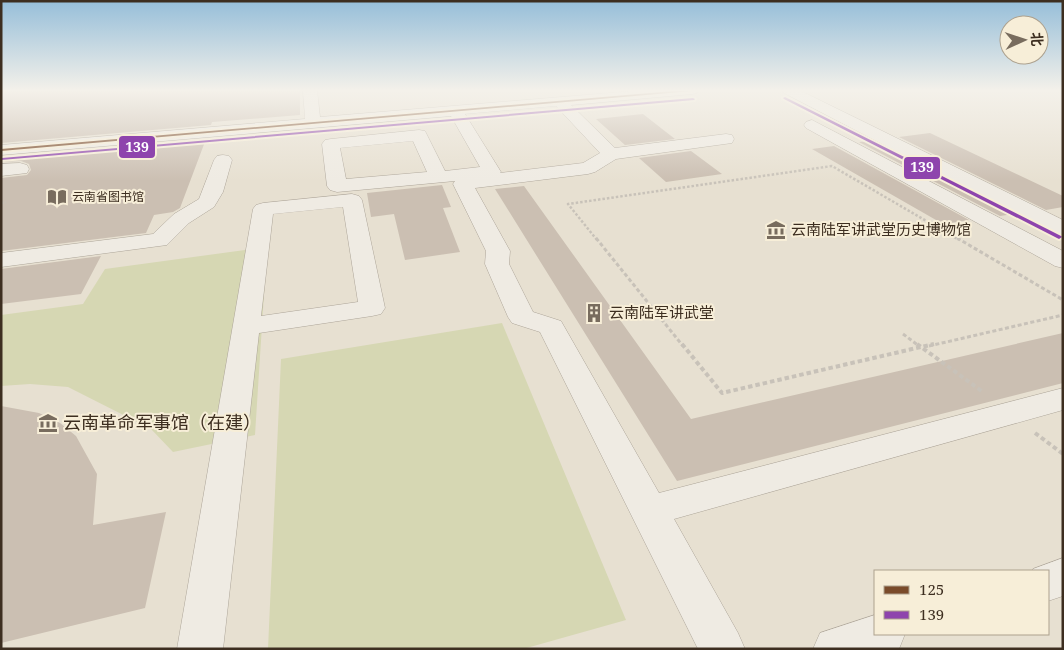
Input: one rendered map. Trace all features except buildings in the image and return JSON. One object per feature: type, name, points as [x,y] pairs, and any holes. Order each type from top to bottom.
[{"type":"street","points":[[1,150],[333,120]]},
{"type":"street","points":[[438,176],[419,135],[331,144],[337,186],[492,172],[461,120]]},
{"type":"street","points":[[578,120],[611,154]]},
{"type":"street","points":[[850,120],[1058,224]]},
{"type":"street","points":[[812,125],[1063,261]]},
{"type":"street","points":[[722,649],[551,327],[522,317],[497,264],[498,251],[464,184],[588,168],[611,154],[726,139]]},
{"type":"street","points":[[1,260],[159,240],[166,236],[180,220],[204,206],[213,192],[223,160]]},
{"type":"street","points":[[1,170],[20,168]]},
{"type":"street","points":[[200,649],[262,209],[352,200],[372,308],[246,327]]},
{"type":"street","points":[[648,511],[1063,399]]},
{"type":"street","points":[[1049,582],[1063,577]]},
{"type":"street","points":[[836,649],[880,635]]},
{"type":"path","points":[[1063,300],[832,166],[568,204],[722,393],[1063,315]]},
{"type":"path","points":[[1,203],[6,202]]},
{"type":"path","points":[[903,334],[986,395]]},
{"type":"green space","points":[[267,247],[255,435],[173,452],[151,429],[68,387],[30,384],[1,386],[1,315],[83,304],[105,269]]},
{"type":"green space","points":[[502,323],[626,620],[523,649],[268,649],[281,359]]},
{"type":"transit line","name":"125","points":[[1,150],[343,120]]},
{"type":"transit line","name":"139","points":[[2,159],[447,120]]},
{"type":"transit line","name":"139","points":[[829,120],[1059,237]]},
{"type":"place","name":"云南省图书馆","points":[[57,197]]},
{"type":"place","name":"云南陆军讲武堂历史博物馆","points":[[776,230]]},
{"type":"place","name":"云南陆军讲武堂","points":[[594,313]]},
{"type":"place","name":"云南革命军事馆（在建）","points":[[48,423]]}]
